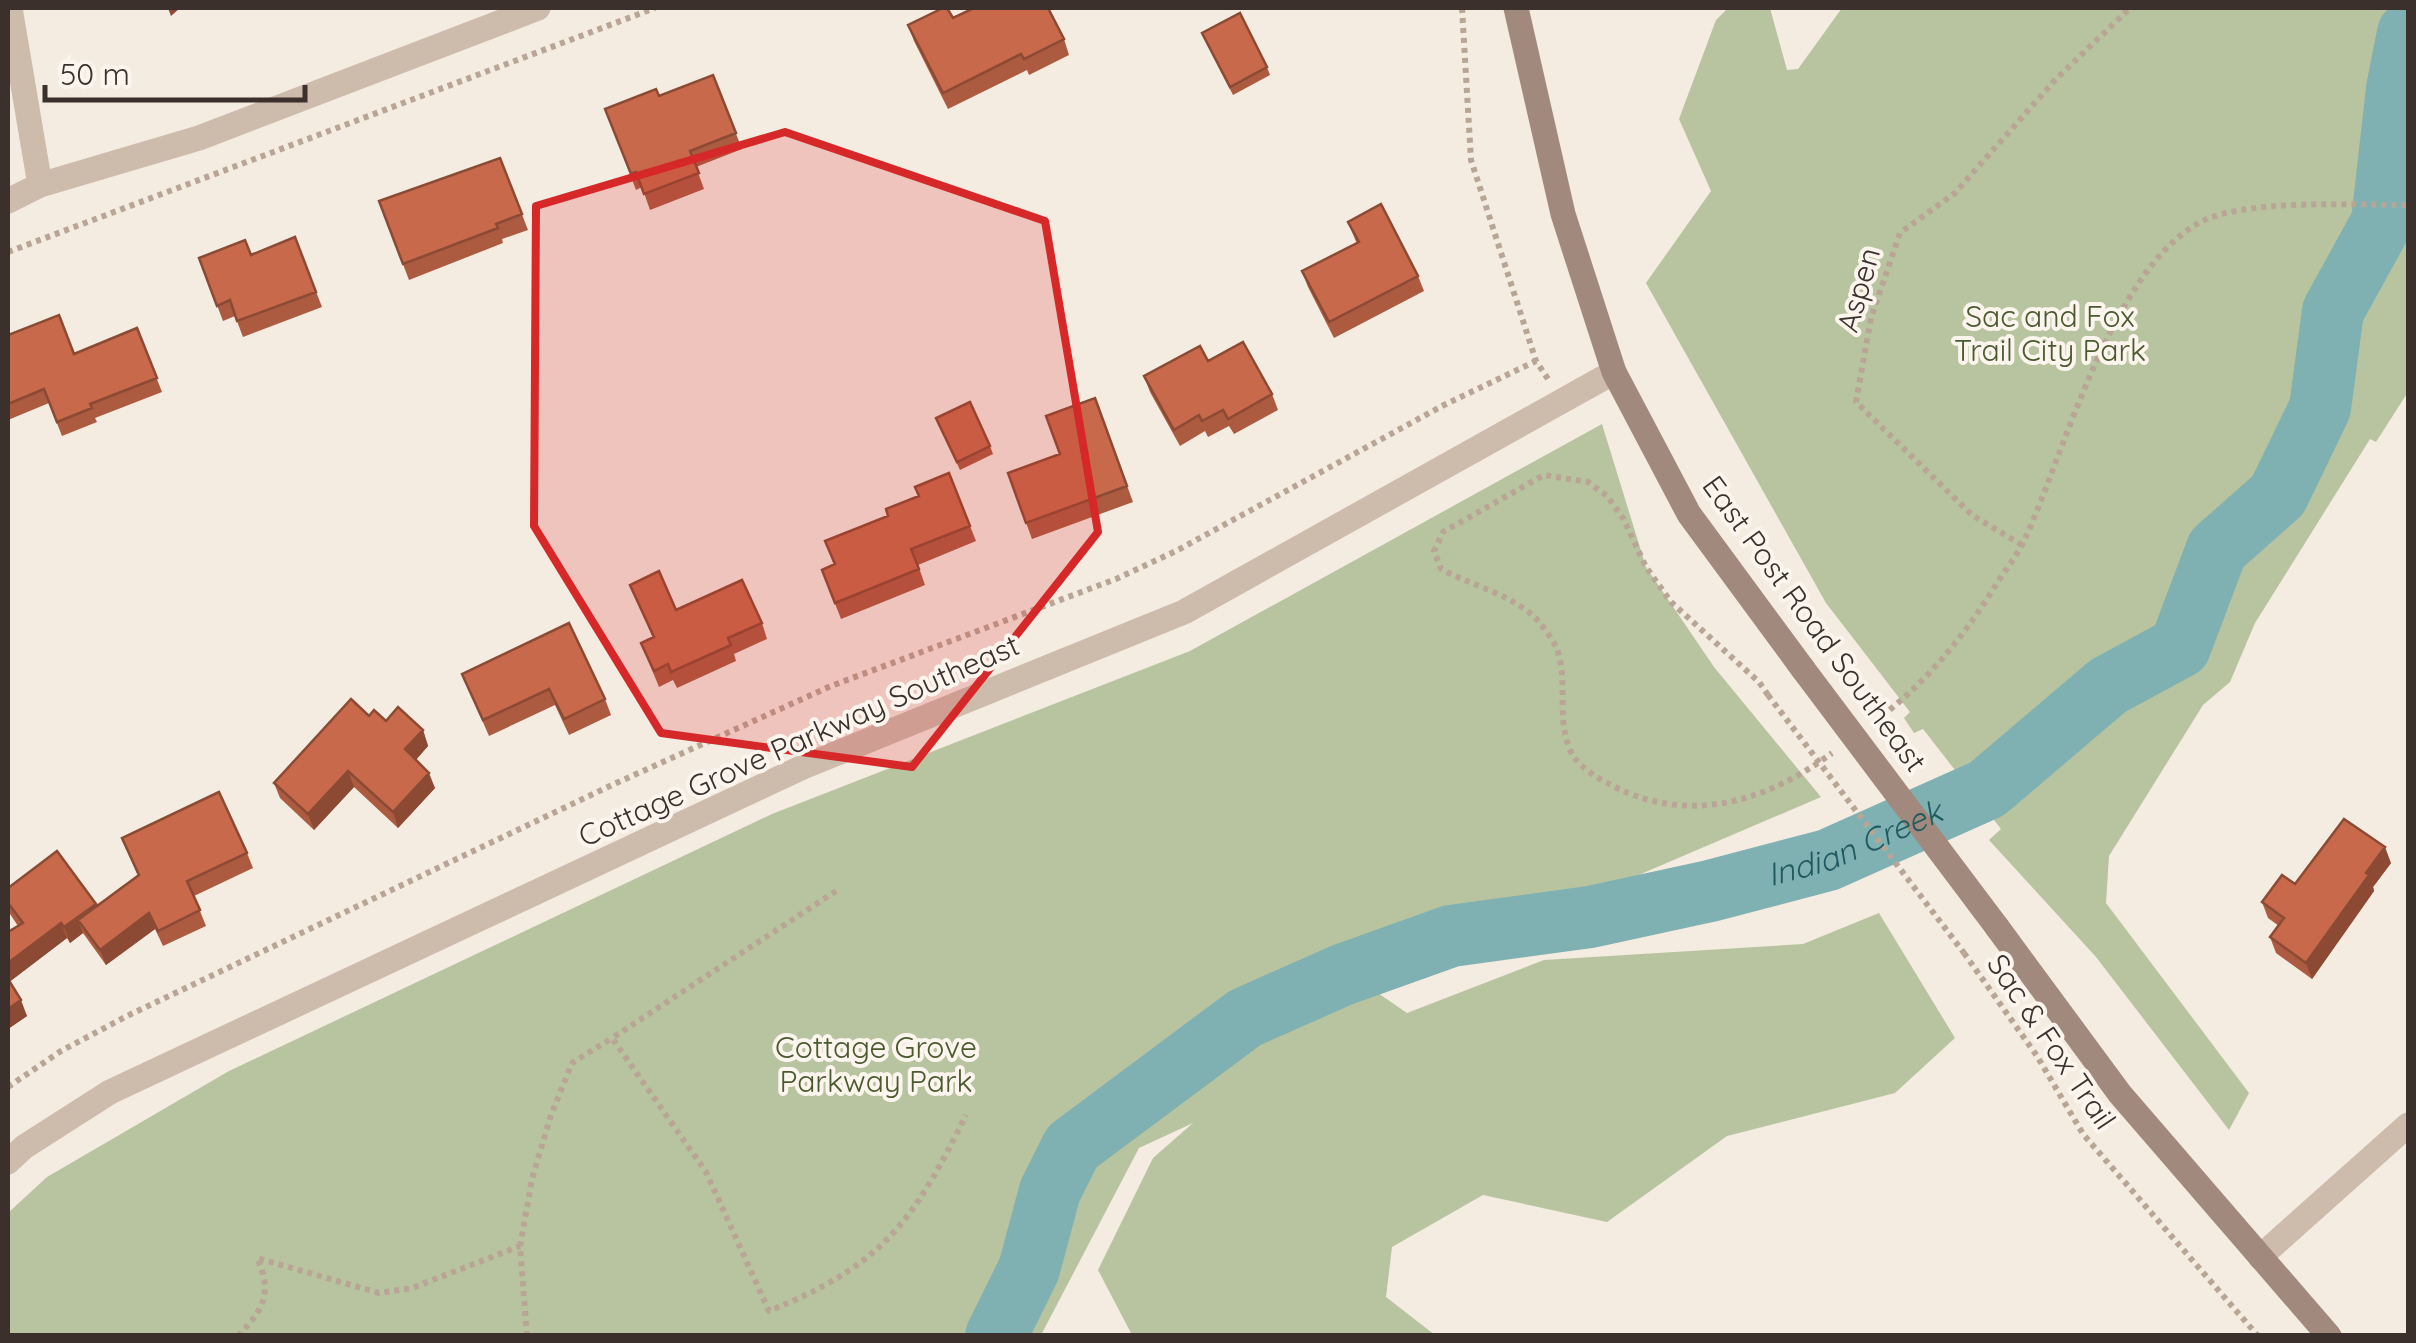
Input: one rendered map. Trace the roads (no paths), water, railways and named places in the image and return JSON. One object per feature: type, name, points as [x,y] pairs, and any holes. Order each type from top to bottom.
[{"type":"main road","name":"East Post Road Southeast","points":[[1516,8],[1563,214],[1614,372],[1689,514],[2120,1094],[2329,1336]]},
{"type":"street","points":[[10,8],[40,186]]},
{"type":"street","points":[[8,201],[40,186],[199,138],[538,8]]},
{"type":"street","name":"Cottage Grove Parkway Southeast","points":[[8,1162],[24,1147],[110,1092],[626,850],[804,768],[1184,612],[1614,372]]},
{"type":"street","points":[[2260,1257],[2408,1125]]},
{"type":"waterway","name":"Indian Creek","points":[[996,1336],[1029,1269],[1050,1191],[1072,1147],[1245,1018],[1342,975],[1451,936],[1590,917],[1828,860],[1987,789],[2108,686],[2180,647],[2217,549],[2278,495],[2320,408],[2333,311],[2382,222],[2397,89],[2408,33]]},
{"type":"park label","name":"Sac and Fox Trail City Park","points":[[2050,334]]},
{"type":"park label","name":"Cottage Grove Parkway Park","points":[[876,1065]]}]
